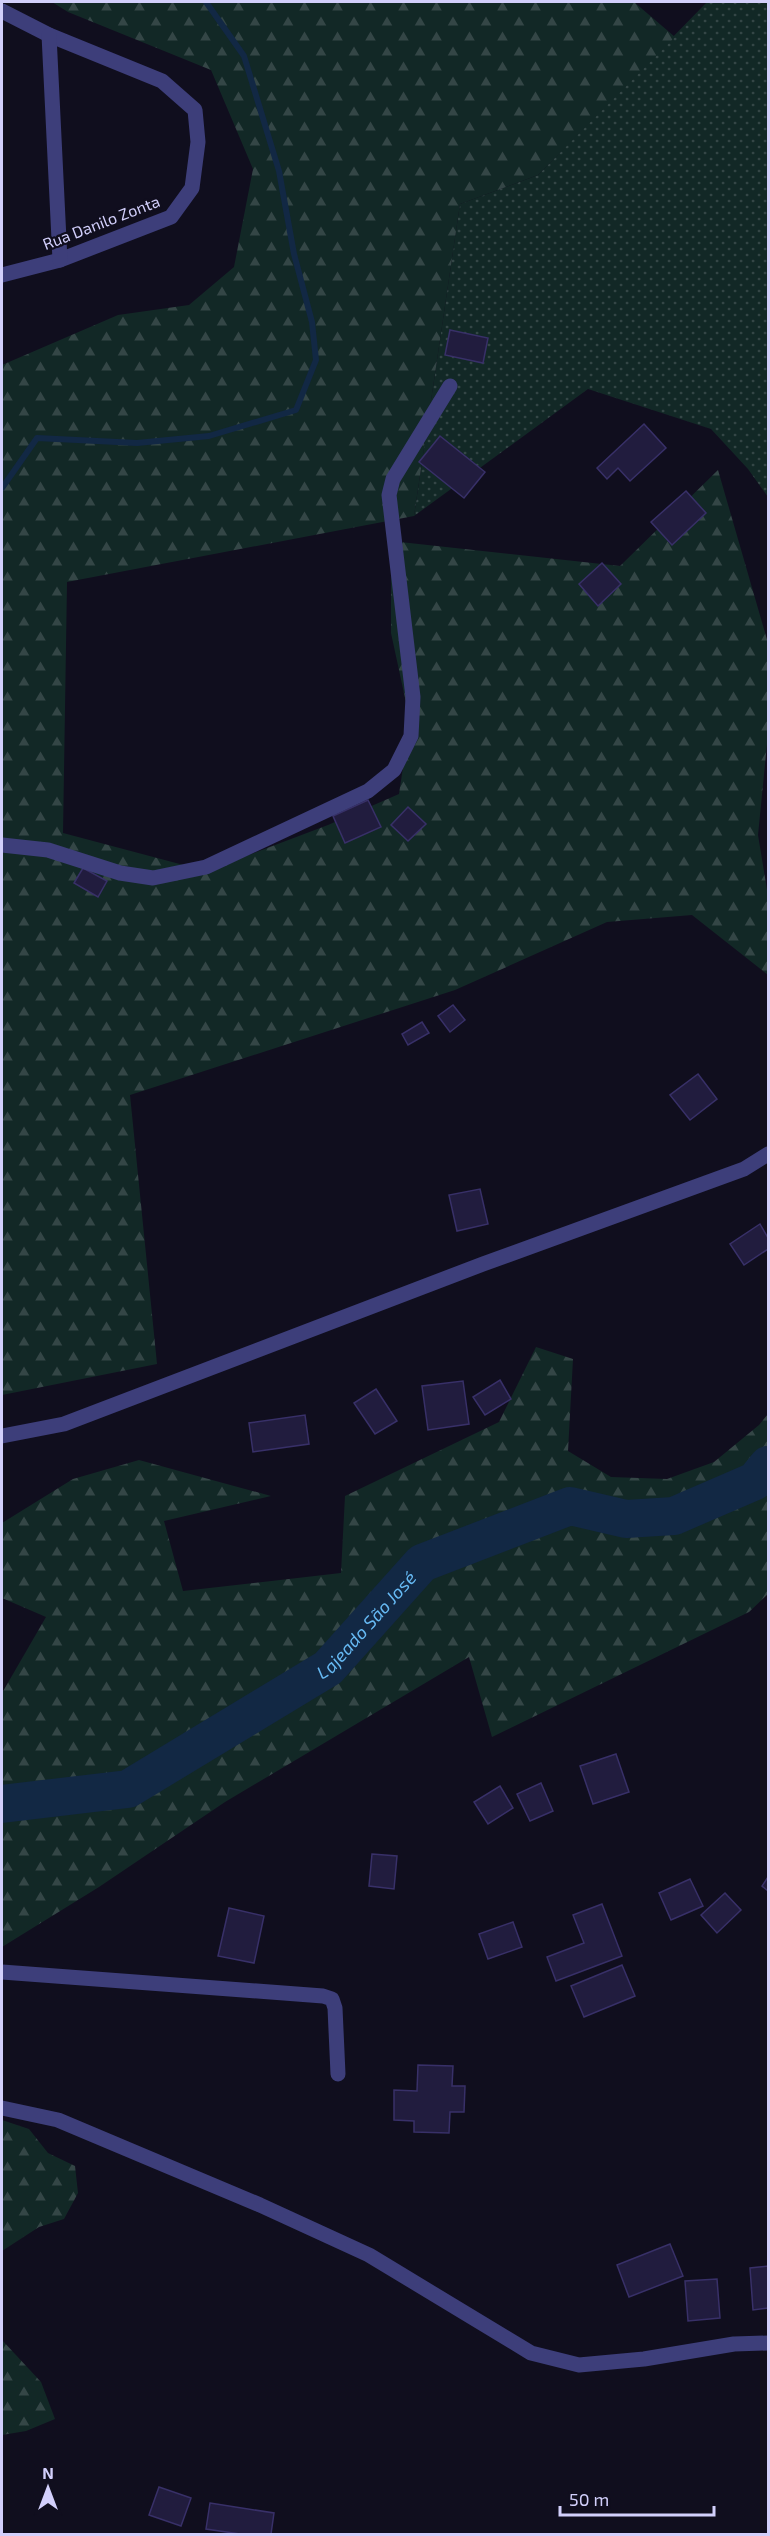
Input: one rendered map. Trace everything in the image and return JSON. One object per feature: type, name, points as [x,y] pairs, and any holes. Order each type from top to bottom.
[{"type":"street","name":"Rua Danilo Zonta","points":[[2,11],[49,35],[162,81],[195,110],[198,142],[192,188],[171,217],[60,260],[2,275]]},
{"type":"street","points":[[49,35],[60,260]]},
{"type":"street","points":[[2,845],[48,850],[120,873],[153,878],[206,867],[368,791],[394,770],[411,736],[412,697],[389,495],[393,479],[450,387]]},
{"type":"street","points":[[2,1436],[64,1424],[460,1273],[744,1169],[768,1155]]},
{"type":"street","points":[[2,1972],[322,1996],[332,2000],[335,2008],[338,2074]]},
{"type":"street","points":[[2,2108],[58,2120],[260,2205],[359,2250],[531,2353],[579,2365],[644,2359],[734,2344],[768,2343]]},
{"type":"green space","points":[[52,2],[634,2],[675,37],[538,175],[460,204],[414,516],[67,582],[63,833],[206,871],[328,825],[399,794],[410,721],[391,633],[391,541],[620,566],[718,470],[768,643],[768,734],[758,835],[768,896],[768,975],[692,915],[607,922],[455,990],[130,1095],[157,1364],[2,1395],[2,365],[118,315],[189,305],[234,267],[253,169],[211,70],[68,12]]},
{"type":"green space","points":[[707,2],[768,2],[768,497],[748,469],[711,429],[588,389],[414,516],[460,204],[538,175]]},
{"type":"green space","points":[[536,1347],[573,1359],[568,1451],[611,1477],[667,1479],[714,1462],[759,1425],[768,1414],[768,1594],[749,1612],[492,1737],[469,1657],[225,1802],[99,1887],[2,1947],[2,1693],[46,1617],[2,1598],[2,1523],[73,1479],[139,1460],[271,1496],[164,1521],[183,1591],[341,1573],[345,1496],[499,1422]]},
{"type":"green space","points":[[2,2120],[29,2129],[48,2153],[75,2166],[78,2193],[64,2219],[39,2227],[2,2251]]},
{"type":"green space","points":[[2,2340],[41,2382],[55,2419],[26,2431],[2,2435]]},
{"type":"building","points":[[450,330],[488,338],[483,363],[445,355]]},
{"type":"building","points":[[644,424],[666,448],[630,481],[618,468],[607,479],[597,468]]},
{"type":"building","points":[[440,436],[485,472],[464,498],[419,462]]},
{"type":"building","points":[[686,491],[706,513],[672,545],[651,522]]},
{"type":"building","points":[[602,563],[621,584],[598,606],[579,584]]},
{"type":"building","points":[[368,800],[381,827],[345,843],[333,816]]},
{"type":"building","points":[[408,807],[426,824],[408,841],[391,825]]},
{"type":"building","points":[[83,868],[107,881],[98,897],[74,883]]},
{"type":"building","points":[[453,1005],[465,1020],[450,1032],[438,1016]]},
{"type":"building","points":[[422,1022],[429,1033],[408,1045],[402,1034]]},
{"type":"building","points":[[698,1074],[717,1099],[690,1120],[670,1095]]},
{"type":"building","points":[[480,1189],[488,1224],[457,1231],[449,1195]]},
{"type":"building","points":[[760,1224],[768,1238],[768,1249],[744,1265],[730,1244]]},
{"type":"building","points":[[500,1380],[511,1399],[485,1415],[473,1397]]},
{"type":"building","points":[[463,1381],[469,1424],[428,1430],[422,1386]]},
{"type":"building","points":[[376,1389],[397,1421],[375,1434],[354,1403]]},
{"type":"building","points":[[305,1415],[309,1444],[253,1452],[249,1423]]},
{"type":"building","points":[[616,1754],[629,1792],[593,1804],[580,1766]]},
{"type":"building","points":[[541,1783],[553,1811],[530,1821],[517,1794]]},
{"type":"building","points":[[500,1786],[513,1808],[488,1824],[474,1802]]},
{"type":"building","points":[[372,1854],[397,1856],[394,1889],[369,1886]]},
{"type":"building","points":[[768,1877],[768,1891],[762,1886]]},
{"type":"building","points":[[690,1879],[703,1906],[671,1920],[659,1893]]},
{"type":"building","points":[[725,1893],[741,1910],[717,1933],[701,1915]]},
{"type":"building","points":[[602,1904],[622,1956],[556,1981],[547,1957],[584,1943],[573,1915]]},
{"type":"building","points":[[229,1908],[264,1916],[254,1963],[218,1956]]},
{"type":"building","points":[[513,1922],[522,1947],[488,1959],[479,1934]]},
{"type":"building","points":[[622,1965],[635,1996],[584,2017],[571,1986]]},
{"type":"building","points":[[418,2065],[453,2066],[452,2086],[465,2086],[464,2112],[450,2112],[449,2133],[414,2132],[414,2121],[394,2120],[394,2090],[417,2091]]},
{"type":"building","points":[[670,2244],[683,2276],[629,2297],[617,2265]]},
{"type":"building","points":[[768,2266],[768,2308],[753,2310],[750,2268]]},
{"type":"building","points":[[717,2279],[720,2318],[688,2321],[685,2281]]},
{"type":"building","points":[[159,2487],[191,2498],[181,2526],[149,2515]]},
{"type":"building","points":[[210,2503],[274,2513],[271,2534],[240,2534],[206,2529]]},
{"type":"waterway","points":[[2,488],[37,438],[137,443],[209,436],[296,410],[316,360],[312,322],[294,254],[279,171],[244,56],[206,2]]},
{"type":"waterway","name":"Lajeado São José","points":[[2,1804],[128,1789],[328,1668],[422,1563],[570,1506],[626,1519],[674,1516],[755,1481],[768,1465]]}]
